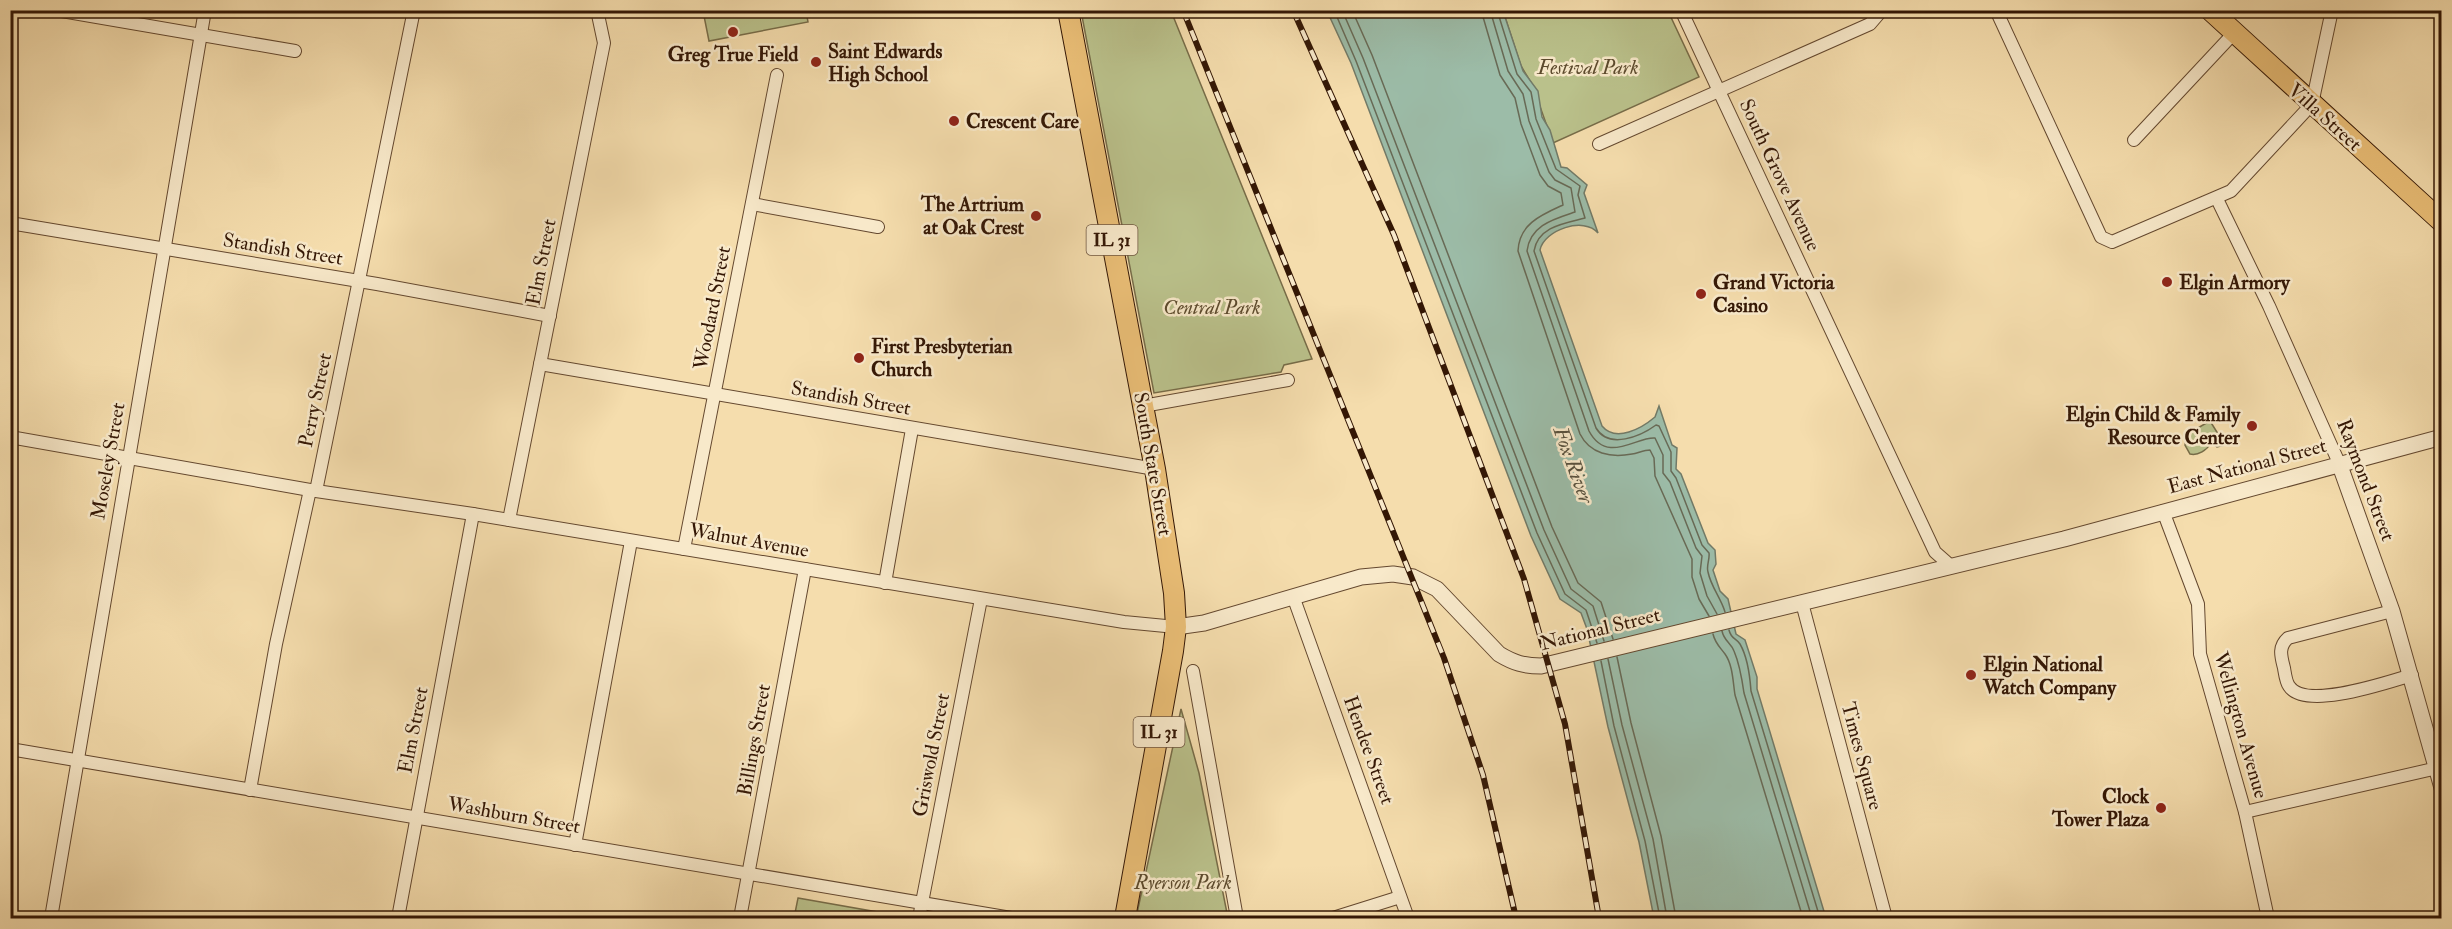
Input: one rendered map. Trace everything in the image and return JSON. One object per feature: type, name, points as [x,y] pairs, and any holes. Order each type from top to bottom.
[{"type":"main road","name":"South State Street","points":[[1068,10],[1155,469],[1174,593],[1176,627],[1125,918]]},
{"type":"main road","name":"Villa Street","points":[[2210,10],[2442,222]]},
{"type":"street","points":[[56,10],[296,51]]},
{"type":"street","name":"Moseley Street","points":[[51,918],[205,10]]},
{"type":"street","name":"Perry Street","points":[[250,790],[276,644],[342,375],[358,281],[414,10]]},
{"type":"street","name":"Elm Street","points":[[509,520],[604,43],[597,10]]},
{"type":"street","name":"South Grove Avenue","points":[[1681,10],[1935,552],[1952,567]]},
{"type":"street","points":[[1599,144],[1870,24],[1882,10]]},
{"type":"street","points":[[1996,10],[2101,237],[2106,241],[2116,242],[2231,191],[2312,104],[2332,10]]},
{"type":"street","points":[[2134,140],[2234,33]]},
{"type":"street","name":"Woodard Street","points":[[684,549],[777,75]]},
{"type":"street","name":"Raymond Street","points":[[2217,199],[2339,463],[2392,611],[2439,768],[2442,789]]},
{"type":"street","points":[[752,204],[878,227]]},
{"type":"street","name":"Standish Street","points":[[10,223],[358,281],[550,316]]},
{"type":"street","name":"Standish Street","points":[[540,364],[1155,469]]},
{"type":"street","points":[[1143,406],[1288,380]]},
{"type":"street","points":[[885,583],[912,429]]},
{"type":"street","name":"Walnut Avenue","points":[[10,437],[313,490],[473,514],[981,599],[1149,626],[1176,627]]},
{"type":"street","name":"East National Street","points":[[2064,538],[2442,437]]},
{"type":"street","name":"Wellington Avenue","points":[[2163,511],[2198,604],[2200,654],[2245,813],[2268,918]]},
{"type":"street","name":"Elm Street","points":[[398,918],[473,514]]},
{"type":"street","name":"National Street","points":[[1176,627],[1204,623],[1361,577],[1404,575],[1437,589],[1499,654],[1523,666],[1541,666],[2064,538]]},
{"type":"street","points":[[574,845],[631,541]]},
{"type":"street","name":"South Grove Avenue","points":[[1934,571],[1935,552]]},
{"type":"street","name":"Billings Street","points":[[740,918],[806,570]]},
{"type":"street","name":"Hendee Street","points":[[1293,596],[1408,918]]},
{"type":"street","name":"Griswold Street","points":[[919,918],[981,599]]},
{"type":"street","name":"Times Square","points":[[1802,603],[1886,918]]},
{"type":"street","points":[[2392,611],[2288,638],[2280,653],[2288,684],[2299,693],[2321,696],[2338,694],[2412,675]]},
{"type":"street","points":[[1193,672],[1237,918]]},
{"type":"street","name":"Washburn Street","points":[[10,749],[1011,918]]},
{"type":"street","points":[[2245,813],[2439,768]]},
{"type":"street","points":[[1333,918],[1400,897]]},
{"type":"green space","name":"Greg True Field","points":[[703,11],[806,11],[808,22],[709,41]]},
{"type":"green space","name":"Central Park","points":[[1081,11],[1171,11],[1312,359],[1284,365],[1281,372],[1154,393]]},
{"type":"green space","name":"Festival Park","points":[[1503,11],[1668,11],[1699,77],[1553,143],[1532,84],[1521,66]]},
{"type":"green space","points":[[2210,421],[2225,445],[2217,447],[2211,443],[2202,452],[2190,454],[2185,445],[2187,434]]},
{"type":"green space","name":"Ryerson Park","points":[[1181,709],[1199,773],[1228,918],[1136,918]]},
{"type":"green space","points":[[798,898],[900,916],[900,918],[794,918]]},
{"type":"water","name":"Fox River","points":[[1327,11],[1503,11],[1523,71],[1538,91],[1542,117],[1550,130],[1561,167],[1567,168],[1587,185],[1584,193],[1598,233],[1584,226],[1565,228],[1549,237],[1540,250],[1602,426],[1614,433],[1629,432],[1655,417],[1659,406],[1672,445],[1677,448],[1676,469],[1681,474],[1708,543],[1715,550],[1716,564],[1713,570],[1720,591],[1728,599],[1736,634],[1745,640],[1757,677],[1757,689],[1826,918],[1654,918],[1639,842],[1608,727],[1587,629],[1581,613],[1560,599],[1531,536],[1351,63]]},
{"type":"railway","points":[[1183,10],[1444,658],[1483,775],[1516,918]]},
{"type":"railway","points":[[1293,10],[1394,235],[1524,579],[1565,724],[1599,918]]},
{"type":"place","name":"Greg True Field","points":[[733,32]]},
{"type":"place","name":"Saint Edwards High School","points":[[816,62]]},
{"type":"place","name":"Crescent Care","points":[[954,121]]},
{"type":"place","name":"The Artrium at Oak Crest","points":[[1036,216]]},
{"type":"place","name":"Elgin Armory","points":[[2167,282]]},
{"type":"place","name":"Grand Victoria Casino","points":[[1701,294]]},
{"type":"place","name":"First Presbyterian Church","points":[[859,358]]},
{"type":"place","name":"Elgin Child & Family Resource Center","points":[[2252,426]]},
{"type":"place","name":"Elgin National Watch Company","points":[[1971,675]]},
{"type":"place","name":"Clock Tower Plaza","points":[[2161,808]]}]
